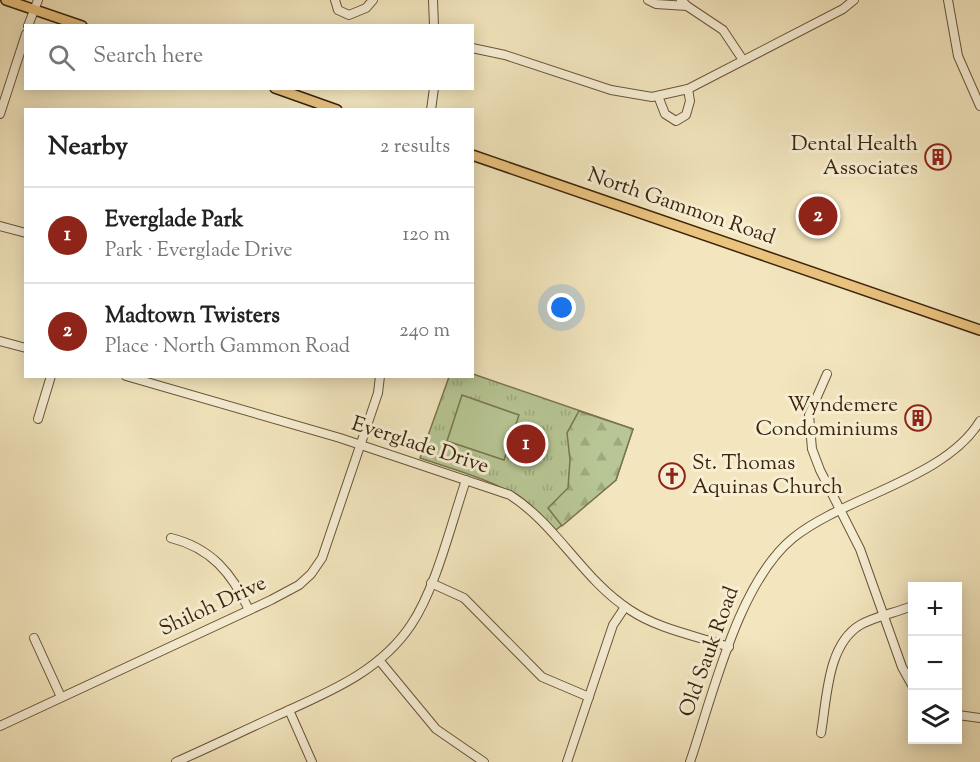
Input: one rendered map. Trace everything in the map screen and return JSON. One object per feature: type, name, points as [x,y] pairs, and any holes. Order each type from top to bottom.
[{"type":"main road","points":[[6,0],[37,5],[78,24]]},
{"type":"main road","points":[[281,90],[331,108]]},
{"type":"main road","name":"North Gammon Road","points":[[474,156],[980,330]]},
{"type":"street","points":[[334,0],[338,10],[349,15],[366,8],[373,0]]},
{"type":"street","points":[[433,0],[434,24]]},
{"type":"street","points":[[648,0],[656,4],[684,3],[723,30],[743,60]]},
{"type":"street","points":[[474,48],[505,55],[622,93],[658,96],[688,89],[843,9],[854,0]]},
{"type":"street","points":[[948,0],[958,56],[980,106]]},
{"type":"street","points":[[29,24],[37,5]]},
{"type":"street","points":[[0,114],[24,40]]},
{"type":"street","points":[[658,96],[665,114],[676,121],[686,115],[689,109],[688,89]]},
{"type":"street","points":[[430,108],[434,90]]},
{"type":"street","points":[[0,226],[24,232]]},
{"type":"street","points":[[0,341],[24,347]]},
{"type":"street","points":[[827,374],[809,414],[810,436],[815,458],[860,549],[902,667],[908,678]]},
{"type":"street","points":[[38,419],[50,378]]},
{"type":"street","name":"Everglade Drive","points":[[133,378],[361,444],[510,495],[527,508],[625,607],[655,622],[729,647]]},
{"type":"street","name":"Shiloh Drive","points":[[0,726],[292,590],[316,567],[334,525],[378,393],[380,378]]},
{"type":"street","name":"Old Sauk Road","points":[[690,762],[747,598],[766,566],[792,539],[840,510],[943,457],[964,441],[980,421]]},
{"type":"street","points":[[176,762],[190,759],[351,680],[379,660],[412,624],[431,583],[466,480]]},
{"type":"street","points":[[171,538],[206,551],[222,565],[235,582],[249,610]]},
{"type":"street","points":[[431,583],[464,598],[542,677],[589,697]]},
{"type":"street","points":[[567,762],[613,625],[625,607]]},
{"type":"street","points":[[822,733],[839,647],[852,630],[884,615],[908,607]]},
{"type":"street","points":[[34,638],[61,697]]},
{"type":"street","points":[[379,660],[436,729],[484,762]]},
{"type":"street","points":[[289,710],[312,762]]},
{"type":"street","points":[[962,716],[980,718]]},
{"type":"green space","points":[[474,374],[633,429],[616,480],[556,530],[541,514],[510,492],[477,477],[420,458],[449,378],[474,378]]},
{"type":"green space","points":[[462,395],[519,415],[504,460],[447,441]]},
{"type":"green space","points":[[579,411],[633,429],[616,480],[562,526],[548,508],[568,488],[570,460],[567,433]]},
{"type":"place","name":"Dental Health Associates","points":[[938,157]]},
{"type":"place","name":"Madtown Twisters","points":[[818,216]]},
{"type":"place","name":"Wyndemere Condominiums","points":[[918,418]]},
{"type":"place","name":"Everglade Park","points":[[526,444]]},
{"type":"place","name":"St. Thomas Aquinas Church","points":[[672,476]]}]
